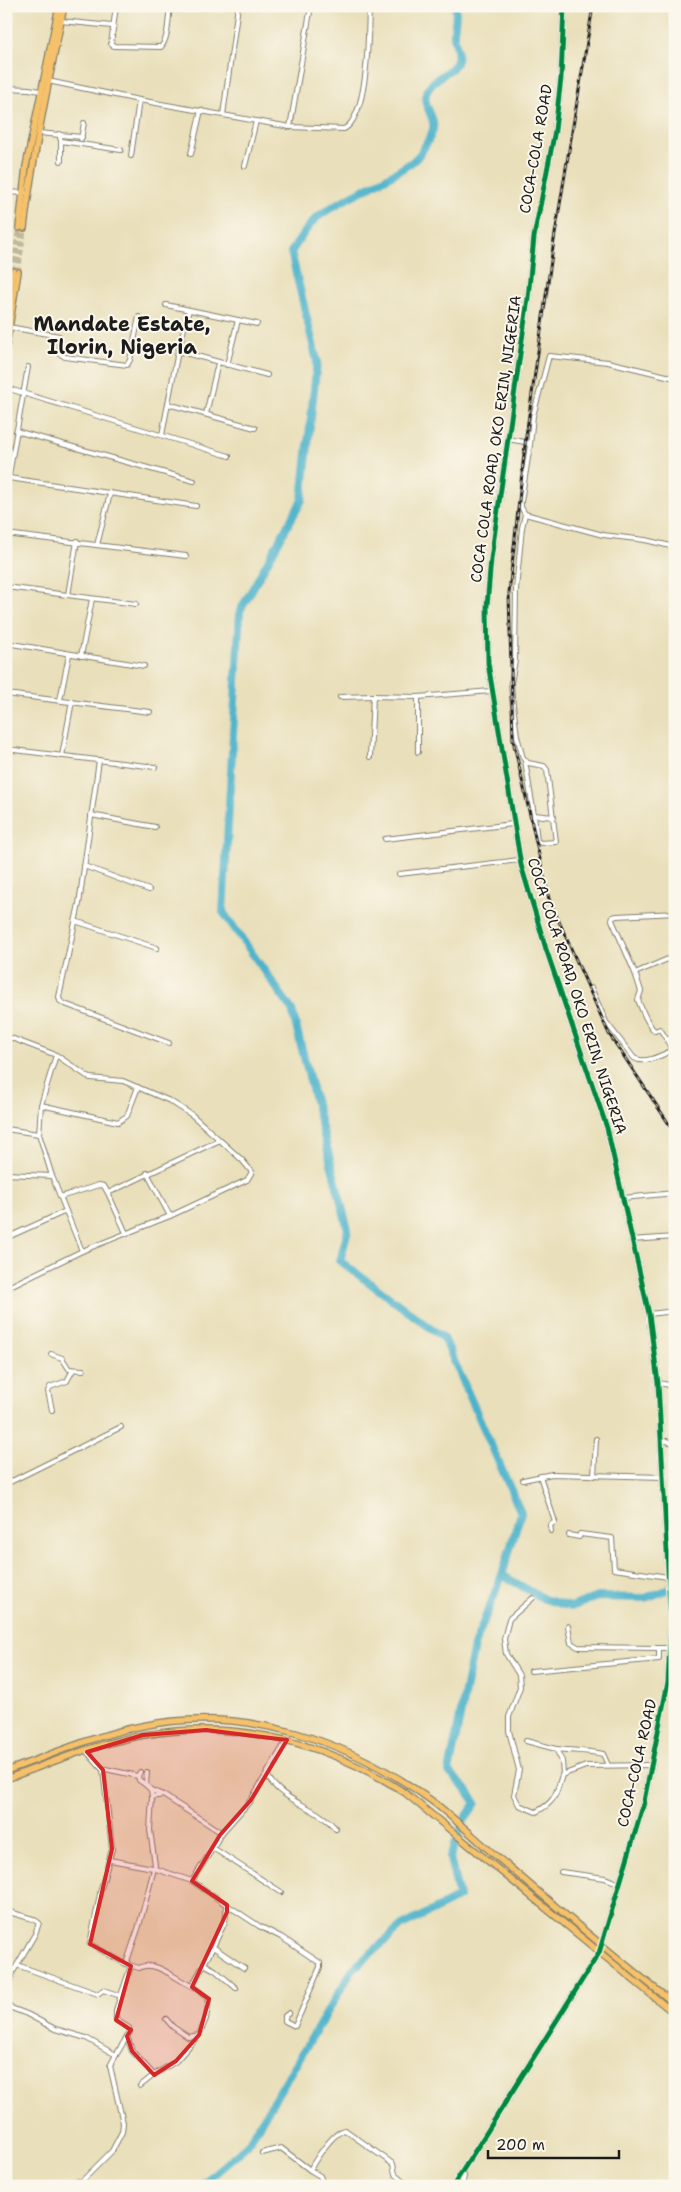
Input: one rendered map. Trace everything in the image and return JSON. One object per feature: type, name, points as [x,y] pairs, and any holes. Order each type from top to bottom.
[{"type":"main road","points":[[26,193],[26,166],[59,6]]},
{"type":"main road","points":[[21,228],[26,193],[64,6]]},
{"type":"main road","points":[[6,308],[16,272],[6,347]]},
{"type":"main road","points":[[6,1770],[142,1725],[204,1720],[251,1724],[298,1733],[363,1758],[434,1802],[507,1866],[675,2004]]},
{"type":"main road","points":[[6,1779],[142,1735],[184,1731],[226,1731],[270,1736],[336,1755],[382,1778],[404,1792],[599,1954],[675,2014]]},
{"type":"street","points":[[116,6],[110,40],[114,46],[161,47],[164,43],[170,6]]},
{"type":"street","points":[[223,115],[238,6]]},
{"type":"street","points":[[290,127],[311,6]]},
{"type":"street","points":[[48,81],[139,100],[290,127],[344,129],[353,121],[359,105],[367,68],[369,6]]},
{"type":"street","name":"COCA-COLA ROAD","points":[[534,236],[555,130],[561,78],[564,6]]},
{"type":"street","points":[[61,21],[112,26]]},
{"type":"street","points":[[6,88],[40,91]]},
{"type":"street","points":[[131,156],[139,100]]},
{"type":"street","points":[[191,154],[201,110]]},
{"type":"street","points":[[245,166],[256,121]]},
{"type":"street","points":[[80,143],[84,123]]},
{"type":"street","points":[[38,133],[82,137]]},
{"type":"street","points":[[59,134],[61,141],[60,161]]},
{"type":"street","points":[[61,141],[122,150]]},
{"type":"street","points":[[6,192],[26,193]]},
{"type":"street","name":"COCA COLA ROAD, OKO ERIN, NIGERIA","points":[[534,236],[528,298],[487,606],[488,663],[491,691],[520,860],[537,924],[607,1128],[648,1314],[658,1383],[668,1580]]},
{"type":"street","points":[[166,305],[257,324]]},
{"type":"street","points":[[162,435],[178,351],[189,310]]},
{"type":"street","points":[[9,327],[59,336],[59,353],[65,357],[100,360],[127,365],[130,360],[139,318]]},
{"type":"street","points":[[227,365],[238,320]]},
{"type":"street","points":[[178,351],[267,375]]},
{"type":"street","points":[[523,758],[528,763],[546,767],[556,842],[541,843],[537,841],[526,762],[523,758],[517,736],[512,683],[515,661],[517,570],[525,514],[521,507],[521,502],[533,416],[549,356],[608,362],[675,378]]},
{"type":"street","points":[[206,414],[218,363]]},
{"type":"street","points":[[6,492],[28,367]]},
{"type":"street","points":[[6,388],[229,456]]},
{"type":"street","points":[[168,404],[255,428]]},
{"type":"street","points":[[16,431],[194,481]]},
{"type":"street","points":[[508,439],[525,442],[530,445]]},
{"type":"street","points":[[9,478],[196,506]]},
{"type":"street","points":[[97,545],[110,494]]},
{"type":"street","points":[[525,514],[603,535],[646,540],[675,547]]},
{"type":"street","points":[[6,534],[77,541],[186,556]]},
{"type":"street","points":[[68,595],[77,541]]},
{"type":"street","points":[[6,587],[136,604]]},
{"type":"street","points":[[82,656],[92,599]]},
{"type":"street","points":[[6,643],[144,666]]},
{"type":"street","points":[[60,700],[69,655]]},
{"type":"street","points":[[340,697],[418,697],[491,691]]},
{"type":"street","points":[[6,694],[150,712]]},
{"type":"street","points":[[370,757],[373,696]]},
{"type":"street","points":[[418,697],[418,752]]},
{"type":"street","points":[[62,756],[72,701]]},
{"type":"street","points":[[6,749],[155,767]]},
{"type":"street","points":[[99,760],[75,921],[59,997],[60,1001],[169,1043]]},
{"type":"street","points":[[91,814],[155,827]]},
{"type":"street","points":[[534,815],[554,817]]},
{"type":"street","points":[[385,839],[514,824]]},
{"type":"street","points":[[400,874],[520,860]]},
{"type":"street","points":[[84,866],[149,890]]},
{"type":"street","points":[[592,988],[606,1022],[634,1058],[641,1061],[673,1050],[660,1029],[655,1031],[652,1028],[640,1005],[638,1000],[642,991],[613,924],[613,917],[675,913]]},
{"type":"street","points":[[75,921],[157,948]]},
{"type":"street","points":[[6,934],[8,926]]},
{"type":"street","points":[[635,973],[675,956]]},
{"type":"street","points":[[6,1036],[56,1055],[90,1078],[122,1081],[160,1095],[182,1108],[242,1160],[252,1172],[252,1175],[225,1191],[170,1216],[82,1251],[6,1288]]},
{"type":"street","points":[[667,1040],[675,1036]]},
{"type":"street","points":[[56,1055],[41,1105],[39,1134],[52,1176],[82,1251]]},
{"type":"street","points":[[41,1105],[118,1122],[127,1116],[138,1087]]},
{"type":"street","points":[[6,1129],[39,1134]]},
{"type":"street","points":[[108,1193],[220,1140]]},
{"type":"street","points":[[147,1173],[170,1216]]},
{"type":"street","points":[[6,1174],[52,1176]]},
{"type":"street","points":[[60,1197],[99,1185],[104,1186],[126,1233]]},
{"type":"street","points":[[623,1198],[675,1193]]},
{"type":"street","points":[[6,1238],[66,1211]]},
{"type":"street","points":[[631,1240],[675,1237]]},
{"type":"street","points":[[648,1314],[675,1311]]},
{"type":"street","points":[[51,1354],[58,1356],[69,1369],[83,1370]]},
{"type":"street","points":[[52,1410],[48,1391],[50,1387],[55,1384],[64,1383],[73,1370]]},
{"type":"street","points":[[658,1383],[675,1386]]},
{"type":"street","points":[[6,1484],[121,1427]]},
{"type":"street","points":[[594,1476],[596,1440]]},
{"type":"street","points":[[661,1440],[675,1444]]},
{"type":"street","points":[[540,1476],[555,1522],[550,1525],[551,1531]]},
{"type":"street","points":[[523,1480],[540,1476],[663,1477]]},
{"type":"street","points":[[569,1535],[579,1537],[580,1534],[612,1538],[614,1569],[668,1580]]},
{"type":"street","name":"COCA-COLA ROAD","points":[[599,1954],[643,1806],[673,1661],[670,1648],[668,1580]]},
{"type":"street","points":[[533,1598],[509,1619],[504,1639],[506,1654],[518,1674],[520,1687],[509,1716],[511,1740],[519,1770],[514,1795],[519,1805],[536,1812],[550,1805],[563,1774],[562,1761],[556,1749]]},
{"type":"street","points":[[568,1626],[571,1643],[578,1647],[670,1648]]},
{"type":"street","points":[[531,1671],[659,1660],[659,1648]]},
{"type":"street","points":[[192,1881],[222,1833],[251,1800],[287,1740]]},
{"type":"street","points":[[526,1742],[556,1749],[603,1754],[608,1765]]},
{"type":"street","points":[[87,1752],[103,1769],[139,1774],[139,1780],[153,1793],[163,1795],[222,1833]]},
{"type":"street","points":[[563,1774],[586,1766],[652,1765]]},
{"type":"street","points":[[103,1769],[112,1848],[101,1889],[90,1944],[129,1965],[139,1968],[153,1965],[192,1986],[209,1999],[206,2019],[199,2035],[176,2062],[140,2086]]},
{"type":"street","points":[[146,1772],[146,1785]]},
{"type":"street","points":[[267,1775],[272,1786],[281,1794],[324,1818],[336,1828]]},
{"type":"street","points":[[153,1793],[163,1795]]},
{"type":"street","points":[[67,2182],[82,2181],[112,2151],[122,2132],[123,2123],[110,2066],[130,2032],[129,2028],[116,2020],[116,2010],[154,1868],[155,1861],[150,1830],[153,1793]]},
{"type":"street","points":[[213,1848],[281,1892]]},
{"type":"street","points":[[110,1860],[154,1868],[192,1881],[259,1926],[281,1937],[320,1963],[320,1968],[295,2026],[285,2021],[285,2016],[289,2013]]},
{"type":"street","points":[[561,1872],[605,1878],[620,1884]]},
{"type":"street","points":[[192,1986],[224,1922],[227,1905]]},
{"type":"street","points":[[6,1911],[39,1923],[35,1934],[13,1972],[6,1994]]},
{"type":"street","points":[[213,1947],[244,1968]]},
{"type":"street","points":[[453,2186],[599,1954]]},
{"type":"street","points":[[204,1964],[216,1970],[236,1988]]},
{"type":"street","points":[[18,1965],[98,1994],[104,1990],[121,1996]]},
{"type":"street","points":[[6,2006],[27,2014],[55,2030],[86,2038],[116,2055]]},
{"type":"street","points":[[166,2019],[173,2027],[188,2037],[192,2038],[199,2035]]},
{"type":"street","points":[[127,2036],[132,2051],[154,2075]]},
{"type":"street","points":[[310,2170],[333,2138],[345,2130],[393,2164],[395,2174],[410,2186]]},
{"type":"street","points":[[262,2153],[281,2148],[320,2176],[322,2181],[332,2186]]},
{"type":"street","points":[[462,2171],[464,2176],[462,2186]]},
{"type":"highlighted area","points":[[206,1730],[287,1740],[251,1800],[220,1835],[192,1881],[227,1905],[227,1912],[192,1987],[209,1999],[199,2035],[176,2061],[154,2075],[132,2051],[127,2036],[131,2030],[116,2020],[131,1966],[90,1944],[112,1849],[103,1770],[87,1752],[143,1735]]},
{"type":"waterway","points":[[200,2186],[247,2145],[353,1969],[402,1926],[459,1897],[450,1858],[464,1820],[476,1803],[466,1789],[449,1772],[474,1646],[502,1575],[521,1513],[444,1338],[340,1261],[348,1230],[292,1010],[223,912],[240,611],[302,500],[317,361],[291,252],[315,219],[341,202],[401,169],[415,160],[423,150],[433,129],[432,118],[426,102],[427,91],[435,81],[452,68],[458,57],[454,36],[455,6]]},
{"type":"waterway","points":[[502,1575],[544,1599],[571,1607],[597,1597],[645,1598],[670,1589],[675,1590]]},
{"type":"tunnel","points":[[13,271],[19,228]]},
{"type":"tunnel","points":[[18,272],[24,228]]},
{"type":"railway","points":[[593,6],[554,240],[526,436],[509,593],[513,740],[549,899],[609,1034],[675,1133]]},
{"type":"cycle path","points":[[453,2186],[599,1953],[643,1806],[668,1682],[671,1625],[658,1383],[649,1314],[607,1128],[546,949],[521,865],[488,663],[487,606],[491,559],[528,298],[534,237],[555,130],[561,78],[564,6]]},
{"type":"district","name":"Mandate Estate, Ilorin, Nigeria","points":[[122,336]]}]
